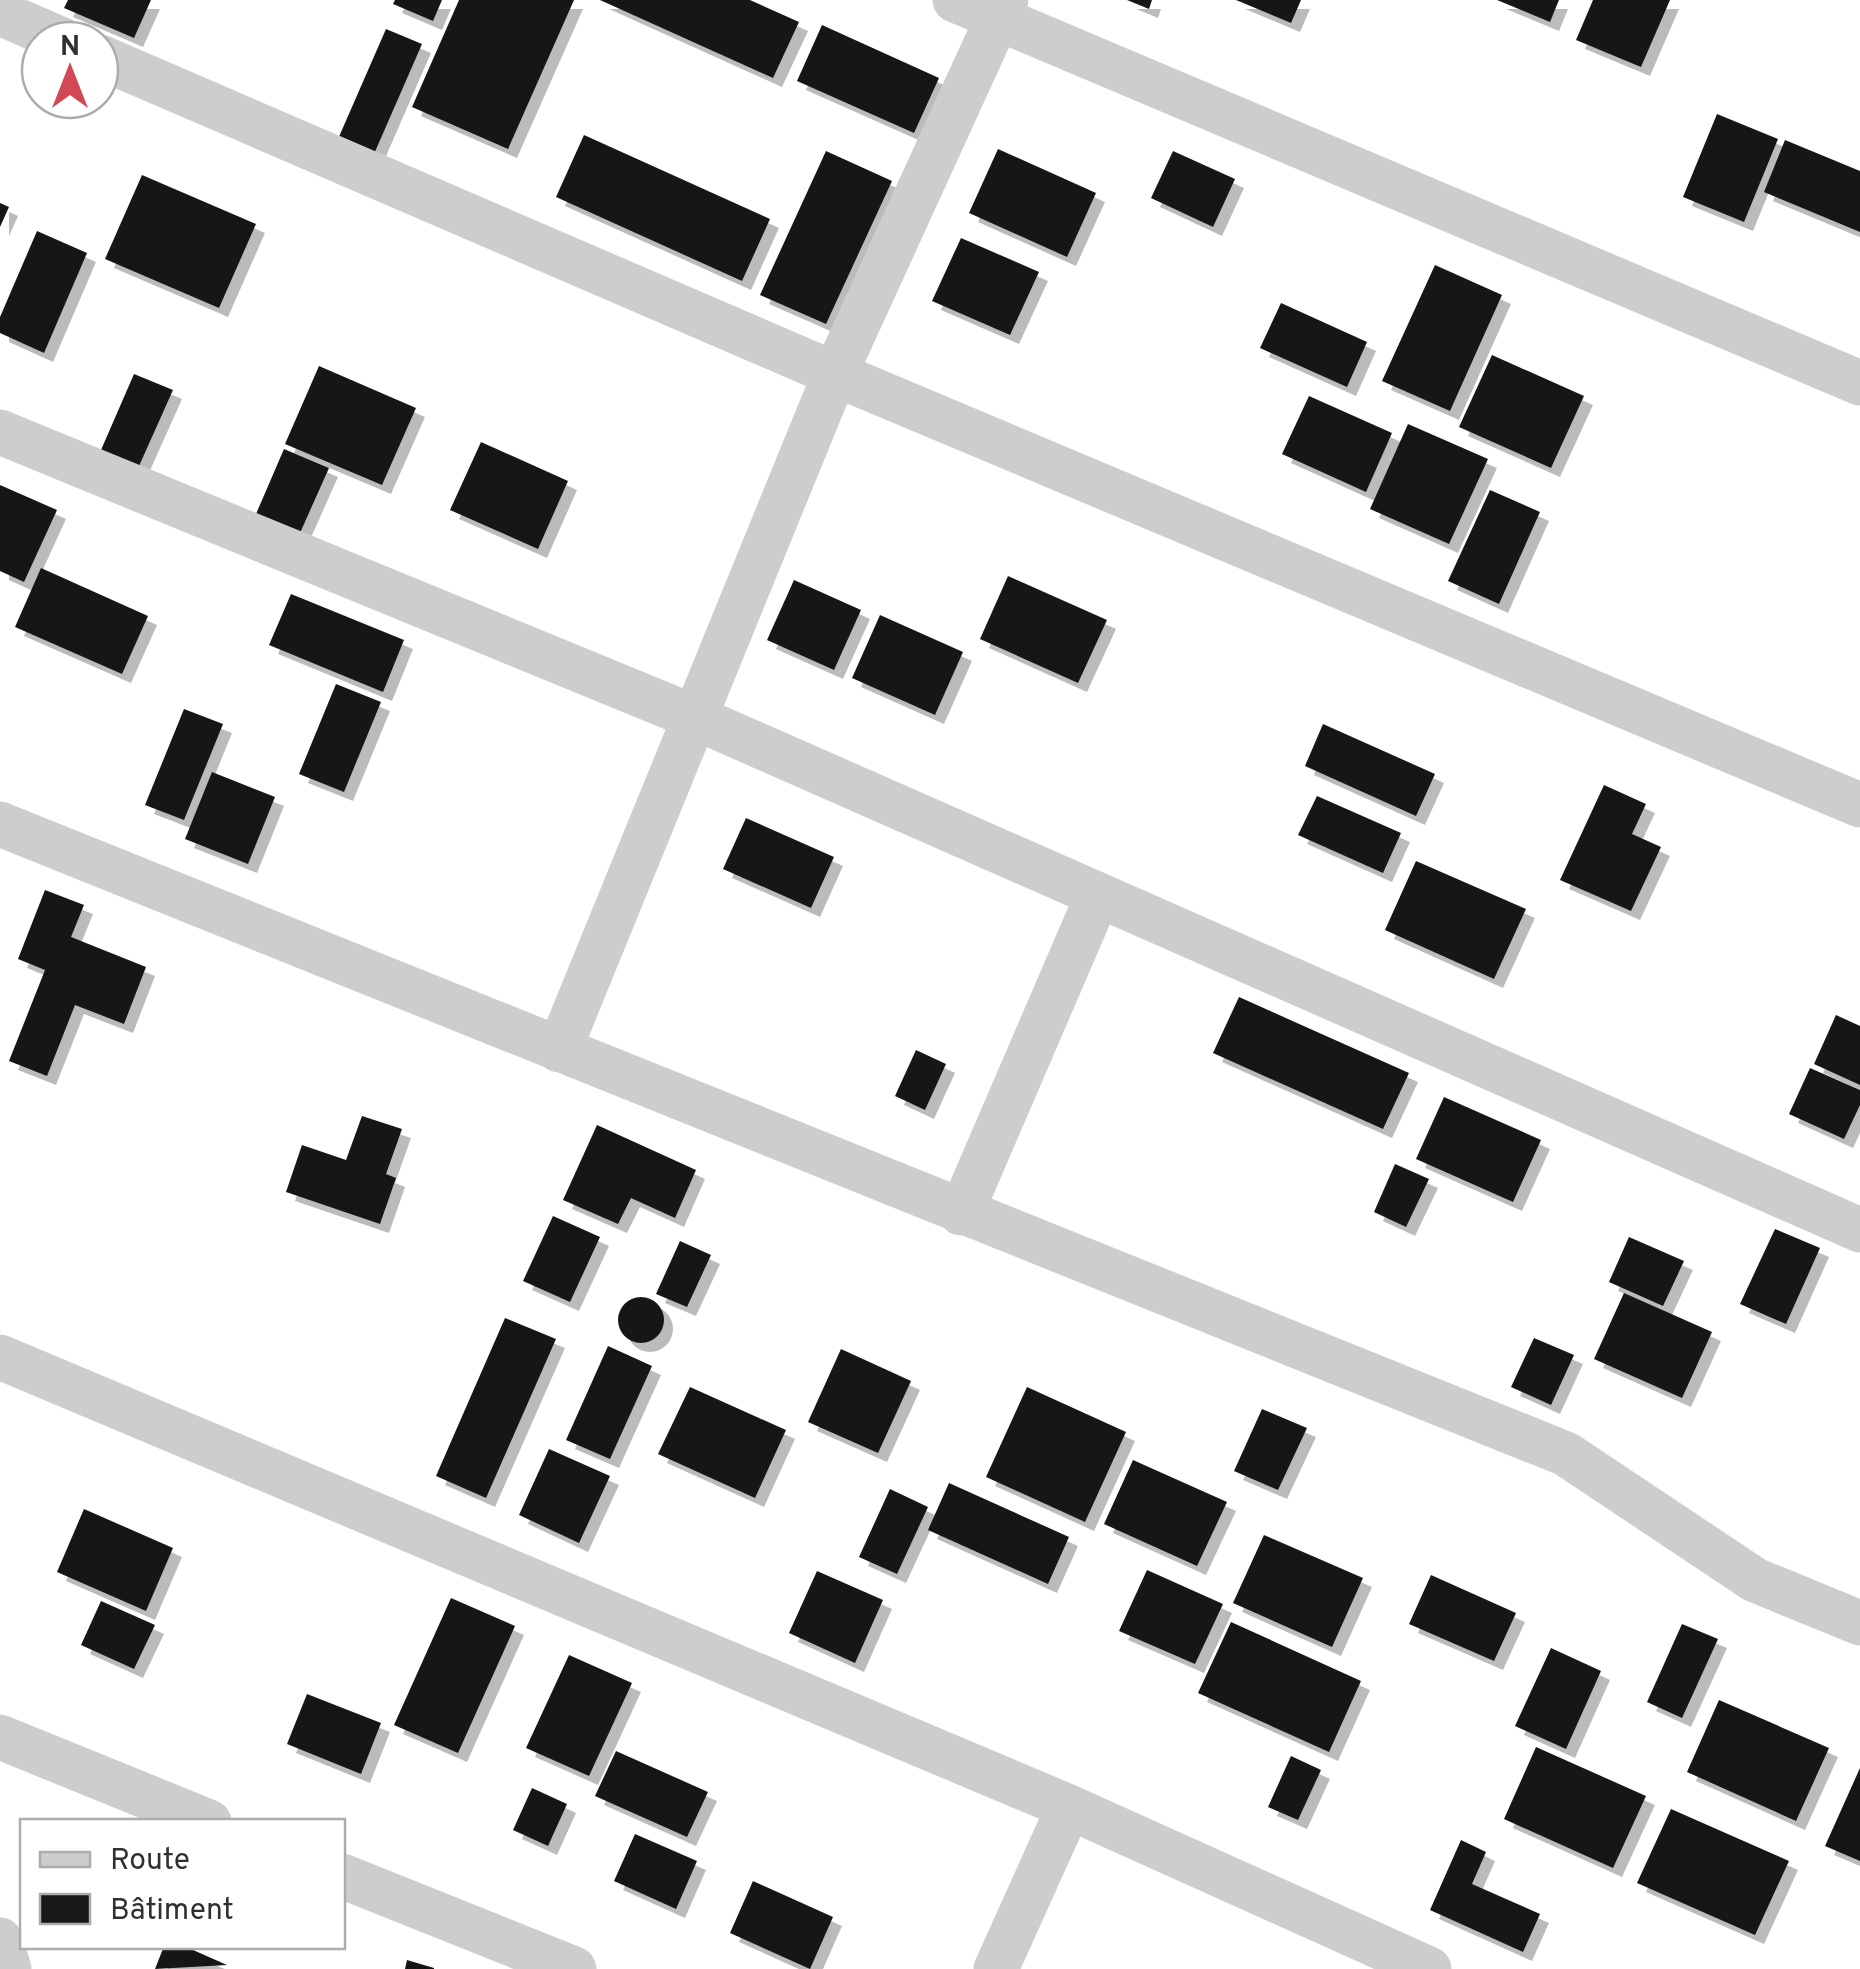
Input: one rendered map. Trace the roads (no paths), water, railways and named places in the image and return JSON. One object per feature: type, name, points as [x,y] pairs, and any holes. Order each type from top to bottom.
[{"type":"street","points":[[954,0],[1002,10],[1860,382]]},
{"type":"street","points":[[559,1050],[834,374],[1002,10]]},
{"type":"street","points":[[120,66],[834,374],[1860,804]]},
{"type":"street","points":[[0,432],[694,717],[1860,1230]]},
{"type":"street","points":[[0,824],[1566,1454],[1756,1580],[1860,1623]]},
{"type":"street","points":[[962,1214],[1098,895]]},
{"type":"street","points":[[0,1356],[1068,1807],[1428,1969]]},
{"type":"street","points":[[0,1737],[202,1819]]},
{"type":"street","points":[[996,1969],[1068,1807]]},
{"type":"street","points":[[345,1877],[574,1969]]},
{"type":"street","points":[[0,1940],[9,1969]]}]
